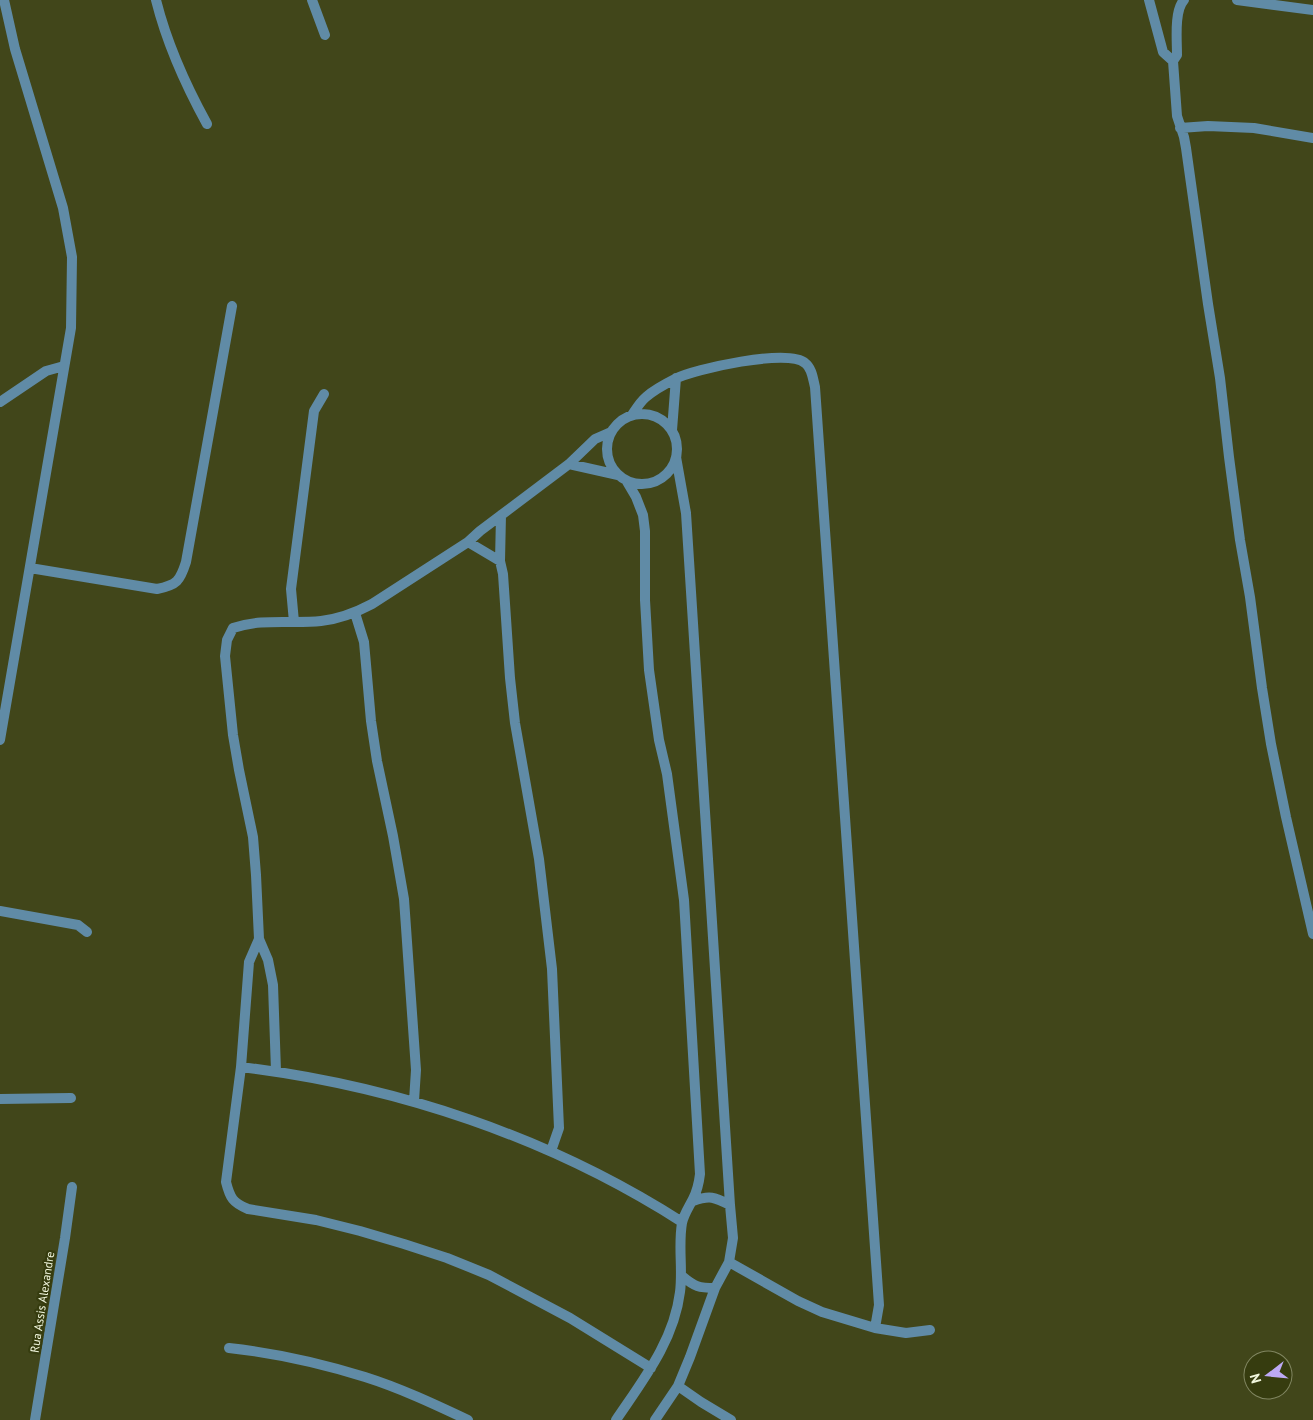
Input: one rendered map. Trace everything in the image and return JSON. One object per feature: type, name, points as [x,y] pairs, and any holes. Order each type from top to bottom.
[{"type":"street","points":[[0,740],[71,328],[72,257],[63,208],[15,49],[4,0]]},
{"type":"street","points":[[156,0],[169,44],[180,71],[207,124]]},
{"type":"street","points":[[312,0],[325,35]]},
{"type":"street","points":[[1149,0],[1163,52],[1173,61]]},
{"type":"street","points":[[1184,0],[1178,12],[1177,56],[1173,61],[1177,116],[1186,148],[1220,378],[1240,540],[1270,735],[1286,817],[1313,934]]},
{"type":"street","points":[[1237,0],[1313,10]]},
{"type":"street","points":[[1180,128],[1208,126],[1254,128],[1313,138]]},
{"type":"street","points":[[30,568],[157,589],[171,586],[181,576],[186,562],[232,306]]},
{"type":"street","points":[[632,415],[644,398],[676,378],[698,370],[739,361],[796,358],[805,363],[812,373],[815,387],[879,1305],[875,1328]]},
{"type":"street","points":[[0,402],[46,371],[64,366]]},
{"type":"street","points":[[672,430],[676,378]]},
{"type":"street","points":[[294,622],[291,589],[314,411],[324,394]]},
{"type":"street","points":[[569,464],[622,477],[634,483],[652,483],[661,479],[673,466],[676,457],[676,439],[672,430],[658,418],[650,415],[632,415],[616,425],[611,432],[608,441],[608,459],[612,468],[622,477],[636,497],[643,515],[649,670],[659,740],[667,774],[684,900],[700,1174],[698,1187],[682,1222],[682,1276],[676,1316],[666,1342],[616,1420]]},
{"type":"street","points":[[276,1071],[272,986],[268,960],[259,939],[252,837],[239,770],[225,656],[227,640],[233,628],[244,624],[269,621],[320,621],[356,613],[468,542],[569,464],[596,439],[611,432]]},
{"type":"street","points":[[655,1420],[678,1386],[715,1288],[730,1262],[733,1238],[686,513],[676,457]]},
{"type":"street","points":[[501,515],[500,561],[503,574],[515,723],[539,859],[552,970],[559,1128],[551,1151]]},
{"type":"street","points":[[468,542],[500,561]]},
{"type":"street","points":[[356,613],[364,642],[371,721],[376,753],[404,899],[416,1070],[414,1101]]},
{"type":"street","points":[[0,911],[78,925],[87,932]]},
{"type":"street","points":[[259,939],[249,962],[241,1066],[226,1182],[232,1200],[248,1209],[316,1220],[360,1231],[447,1258],[489,1275],[553,1309],[651,1368]]},
{"type":"street","points":[[241,1066],[276,1071],[414,1101],[489,1126],[551,1151],[607,1179],[682,1222]]},
{"type":"street","points":[[0,1099],[71,1098]]},
{"type":"street","name":"Rua Assis Alexandre","points":[[35,1420],[72,1188]]},
{"type":"street","points":[[692,1201],[705,1197],[716,1198],[730,1205]]},
{"type":"street","points":[[730,1262],[798,1301],[822,1312],[875,1328],[906,1333],[930,1330]]},
{"type":"street","points":[[682,1276],[694,1286],[715,1288]]},
{"type":"street","points":[[229,1348],[292,1358],[366,1377],[437,1405],[468,1420]]},
{"type":"street","points":[[678,1386],[731,1420]]}]
